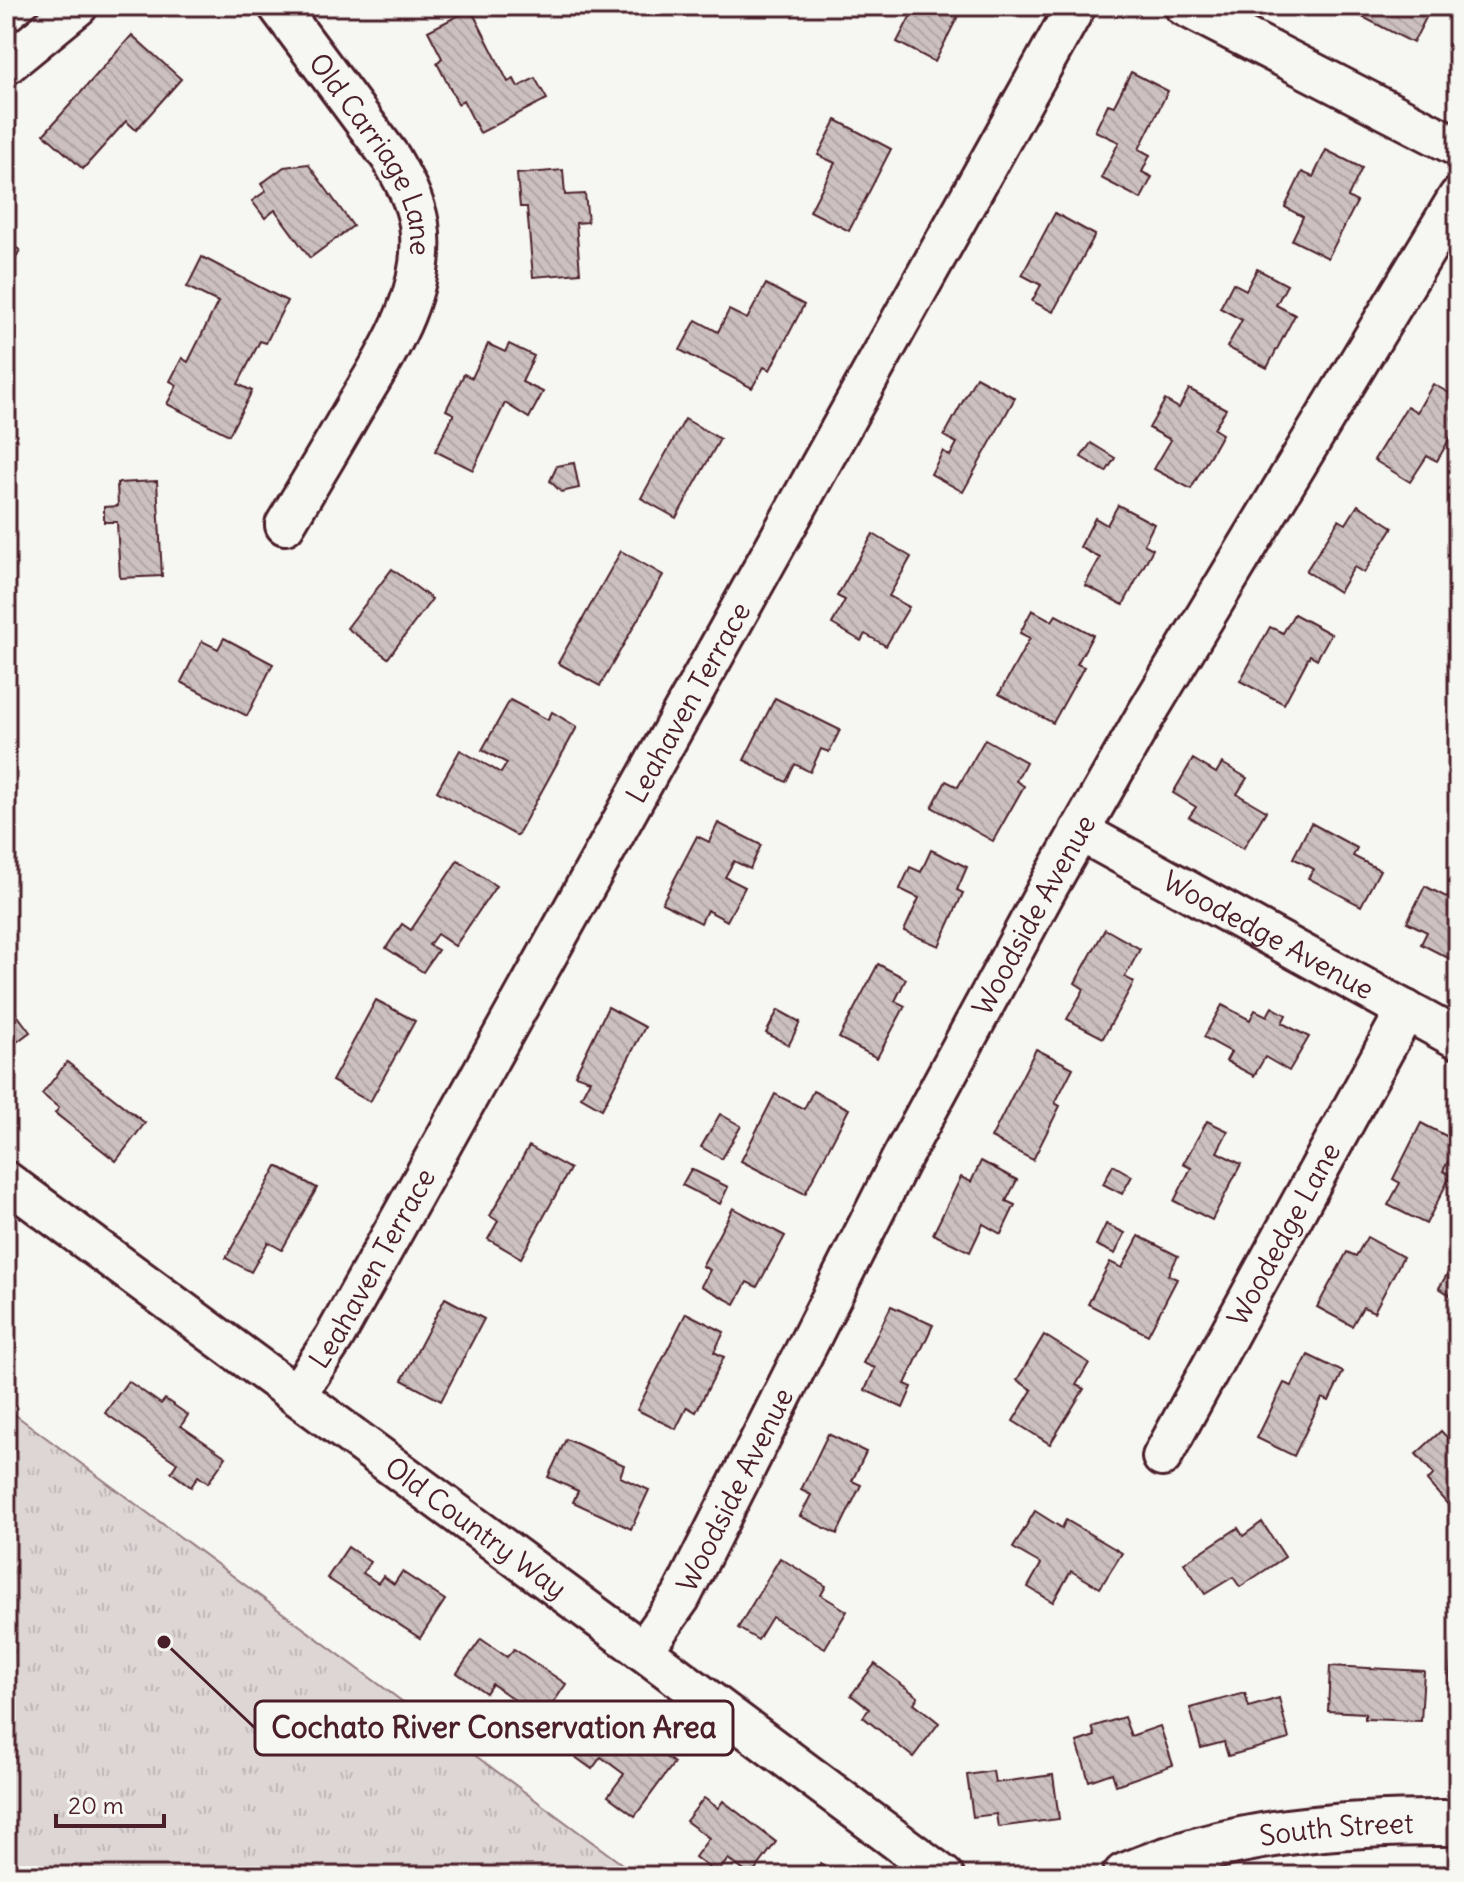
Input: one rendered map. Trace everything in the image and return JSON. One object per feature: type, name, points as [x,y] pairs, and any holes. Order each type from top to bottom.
[{"type":"main road","name":"South Street","points":[[1125,1876],[1201,1849],[1263,1836],[1370,1824],[1458,1823]]},
{"type":"street","points":[[6,65],[78,6]]},
{"type":"street","name":"Old Carriage Lane","points":[[278,6],[398,169],[414,203],[420,245],[412,296],[393,342],[285,525]]},
{"type":"street","name":"Leahaven Terrace","points":[[296,1395],[334,1338],[1076,6]]},
{"type":"street","points":[[1184,6],[1458,147]]},
{"type":"street","name":"Woodside Avenue","points":[[643,1651],[681,1597],[900,1161],[1079,831],[1458,197]]},
{"type":"street","name":"Woodedge Avenue","points":[[1079,831],[1458,1039]]},
{"type":"street","name":"Woodedge Lane","points":[[1162,1457],[1406,1010]]},
{"type":"street","name":"Old Country Way","points":[[6,1181],[944,1876]]},
{"type":"green space","points":[[6,1408],[638,1876],[6,1876]]},
{"type":"building","points":[[899,6],[963,6],[935,62],[897,42],[912,13]]},
{"type":"building","points":[[1361,6],[1432,6],[1413,43],[1357,14]]},
{"type":"building","points":[[471,9],[508,82],[514,79],[518,87],[535,78],[547,99],[480,133],[463,100],[458,104],[437,63],[442,58],[428,31]]},
{"type":"building","points":[[132,35],[181,79],[136,130],[126,121],[83,169],[44,134]]},
{"type":"building","points":[[1131,72],[1168,91],[1139,149],[1150,155],[1142,172],[1152,177],[1141,199],[1101,178],[1119,142],[1095,131],[1108,104],[1114,106]]},
{"type":"building","points":[[836,120],[891,149],[849,231],[810,211],[835,163],[818,155]]},
{"type":"building","points":[[1326,150],[1362,168],[1348,197],[1357,202],[1328,258],[1292,240],[1303,217],[1285,207],[1302,172],[1313,177]]},
{"type":"building","points":[[308,164],[353,226],[310,258],[275,210],[265,218],[252,201],[266,191],[261,184],[284,167]]},
{"type":"building","points":[[563,170],[565,195],[585,194],[588,222],[576,223],[580,273],[533,277],[527,207],[520,207],[517,174]]},
{"type":"building","points":[[1055,213],[1095,235],[1053,312],[1032,301],[1041,285],[1022,275]]},
{"type":"building","points":[[6,242],[20,250],[6,278]]},
{"type":"building","points":[[202,257],[287,301],[266,343],[260,341],[238,384],[252,391],[229,435],[167,404],[177,385],[170,381],[182,358],[188,362],[218,302],[187,287]]},
{"type":"building","points":[[1257,269],[1287,285],[1276,305],[1295,315],[1267,368],[1227,347],[1242,320],[1220,308],[1233,283],[1246,290]]},
{"type":"building","points":[[766,284],[804,305],[770,370],[764,367],[752,388],[680,350],[696,320],[718,332],[729,310],[747,319]]},
{"type":"building","points":[[488,344],[505,352],[509,344],[534,356],[522,382],[543,392],[529,418],[505,403],[473,470],[435,451],[454,414],[446,410],[464,374],[472,378]]},
{"type":"building","points":[[976,377],[1015,398],[963,492],[931,474],[943,451],[950,456],[957,443],[944,436]]},
{"type":"building","points":[[1433,384],[1458,398],[1458,424],[1437,461],[1427,456],[1410,482],[1374,460],[1407,406],[1417,412]]},
{"type":"building","points":[[1189,389],[1226,409],[1214,429],[1222,434],[1191,489],[1154,469],[1171,440],[1149,428],[1165,400],[1179,408]]},
{"type":"building","points":[[685,419],[720,439],[676,518],[641,498]]},
{"type":"building","points":[[1091,443],[1115,458],[1106,472],[1081,457]]},
{"type":"building","points":[[574,463],[579,488],[561,492],[550,481],[557,466]]},
{"type":"building","points":[[157,481],[162,576],[120,578],[117,522],[104,522],[104,507],[118,506],[117,483]]},
{"type":"building","points":[[1118,505],[1154,524],[1144,544],[1153,549],[1123,605],[1085,585],[1100,558],[1080,547],[1095,518],[1107,525]]},
{"type":"building","points":[[1358,505],[1393,527],[1364,573],[1354,567],[1339,592],[1306,571],[1339,520],[1346,524]]},
{"type":"building","points":[[873,534],[911,557],[889,596],[909,607],[886,646],[865,634],[861,641],[832,624],[845,600],[837,596]]},
{"type":"building","points":[[621,551],[663,575],[600,686],[558,663]]},
{"type":"building","points":[[392,569],[432,599],[388,658],[347,628]]},
{"type":"building","points":[[1032,610],[1052,621],[1056,615],[1093,635],[1077,664],[1084,667],[1053,723],[999,694],[1030,638],[1020,633]]},
{"type":"building","points":[[1294,614],[1331,634],[1317,659],[1310,655],[1284,704],[1240,681],[1270,627],[1283,633]]},
{"type":"building","points":[[224,638],[273,664],[247,716],[181,682],[202,641],[218,649]]},
{"type":"building","points":[[775,698],[840,730],[829,752],[821,749],[810,772],[795,764],[786,782],[744,760]]},
{"type":"building","points":[[510,700],[548,720],[552,712],[577,727],[517,836],[437,791],[460,750],[501,773],[507,763],[482,750]]},
{"type":"building","points":[[985,739],[1026,762],[1016,781],[1024,786],[993,841],[932,807],[946,781],[958,787]]},
{"type":"building","points":[[1193,759],[1216,773],[1222,763],[1247,778],[1237,794],[1266,811],[1243,849],[1189,817],[1196,807],[1173,793]]},
{"type":"building","points":[[718,823],[761,845],[750,869],[734,861],[725,877],[745,887],[727,921],[707,910],[701,923],[662,903],[697,836],[709,842]]},
{"type":"building","points":[[1311,823],[1357,848],[1353,856],[1380,870],[1361,906],[1308,878],[1314,869],[1293,858]]},
{"type":"building","points":[[931,850],[967,867],[957,890],[963,893],[939,946],[904,931],[919,898],[900,889],[910,867],[921,872]]},
{"type":"building","points":[[458,860],[496,886],[455,946],[437,934],[429,945],[438,950],[423,972],[386,948],[402,924],[411,930]]},
{"type":"building","points":[[1425,886],[1448,898],[1453,888],[1458,891],[1458,963],[1421,944],[1427,932],[1407,922]]},
{"type":"building","points":[[1105,929],[1140,949],[1125,977],[1134,982],[1103,1038],[1067,1019],[1084,989],[1075,983]]},
{"type":"building","points":[[878,964],[906,979],[895,1001],[905,1006],[877,1058],[839,1038]]},
{"type":"building","points":[[6,1000],[30,1032],[6,1050]]},
{"type":"building","points":[[376,1000],[415,1021],[370,1102],[332,1081]]},
{"type":"building","points":[[1222,1005],[1250,1020],[1255,1010],[1267,1016],[1272,1007],[1286,1015],[1282,1023],[1309,1037],[1289,1071],[1265,1057],[1254,1076],[1226,1061],[1231,1052],[1204,1037]]},
{"type":"building","points":[[608,1007],[645,1027],[602,1109],[581,1097],[590,1080],[575,1075]]},
{"type":"building","points":[[778,1010],[800,1022],[789,1045],[766,1033]]},
{"type":"building","points":[[1036,1049],[1073,1068],[1055,1103],[1060,1106],[1033,1160],[991,1138]]},
{"type":"building","points":[[67,1062],[145,1123],[116,1161],[55,1113],[59,1108],[42,1094]]},
{"type":"building","points":[[813,1091],[849,1109],[805,1194],[741,1161],[775,1094],[804,1109]]},
{"type":"building","points":[[720,1114],[741,1126],[722,1159],[701,1147]]},
{"type":"building","points":[[1207,1121],[1228,1131],[1217,1152],[1241,1164],[1212,1220],[1174,1201],[1191,1168],[1183,1164]]},
{"type":"building","points":[[1421,1123],[1458,1142],[1443,1171],[1451,1175],[1426,1224],[1388,1205],[1400,1183],[1393,1179]]},
{"type":"building","points":[[529,1146],[570,1169],[521,1258],[488,1239],[498,1221],[490,1216]]},
{"type":"building","points":[[981,1161],[1017,1180],[1006,1201],[1015,1205],[1001,1234],[983,1224],[970,1252],[933,1234],[961,1177],[971,1182]]},
{"type":"building","points":[[1113,1165],[1132,1176],[1122,1194],[1103,1184]]},
{"type":"building","points":[[277,1166],[317,1188],[282,1250],[268,1242],[251,1272],[226,1258]]},
{"type":"building","points":[[691,1169],[728,1187],[720,1204],[682,1185]]},
{"type":"building","points":[[733,1208],[785,1236],[757,1287],[747,1282],[735,1304],[701,1286],[710,1270],[702,1266]]},
{"type":"building","points":[[1106,1224],[1125,1233],[1115,1254],[1096,1245]]},
{"type":"building","points":[[1139,1236],[1178,1256],[1168,1275],[1177,1279],[1148,1335],[1088,1304],[1110,1262],[1122,1268]]},
{"type":"building","points":[[1367,1237],[1403,1257],[1374,1312],[1363,1307],[1352,1326],[1317,1307],[1347,1252],[1356,1256]]},
{"type":"building","points":[[1449,1271],[1458,1276],[1456,1299],[1439,1288]]},
{"type":"building","points":[[445,1298],[484,1319],[441,1401],[402,1380]]},
{"type":"building","points":[[891,1306],[933,1325],[905,1384],[912,1387],[903,1408],[865,1390],[875,1368],[863,1363]]},
{"type":"building","points":[[686,1313],[724,1332],[714,1352],[724,1357],[696,1412],[687,1407],[676,1429],[637,1410]]},
{"type":"building","points":[[1044,1335],[1089,1363],[1076,1385],[1084,1389],[1050,1444],[1013,1421],[1032,1390],[1017,1380]]},
{"type":"building","points":[[1308,1355],[1343,1372],[1329,1401],[1322,1398],[1294,1456],[1257,1438],[1284,1383],[1292,1386]]},
{"type":"building","points":[[128,1381],[161,1404],[165,1399],[188,1415],[181,1426],[226,1457],[208,1483],[198,1476],[191,1487],[171,1472],[177,1463],[105,1413]]},
{"type":"building","points":[[1441,1431],[1458,1449],[1458,1502],[1451,1508],[1427,1481],[1434,1474],[1416,1454]]},
{"type":"building","points":[[828,1434],[866,1452],[852,1481],[861,1485],[837,1534],[800,1516],[811,1495],[801,1490]]},
{"type":"building","points":[[566,1439],[624,1465],[620,1477],[649,1490],[631,1529],[573,1502],[578,1491],[548,1477]]},
{"type":"building","points":[[1035,1511],[1062,1528],[1066,1520],[1122,1553],[1100,1588],[1071,1571],[1053,1602],[1028,1587],[1041,1564],[1013,1548]]},
{"type":"building","points":[[1262,1522],[1285,1557],[1240,1587],[1233,1577],[1205,1594],[1184,1563],[1238,1528],[1243,1536]]},
{"type":"building","points":[[348,1547],[370,1562],[363,1573],[378,1583],[383,1576],[394,1584],[402,1572],[445,1600],[420,1638],[327,1578]]},
{"type":"building","points":[[780,1558],[826,1586],[821,1595],[847,1611],[825,1648],[772,1617],[758,1640],[738,1628]]},
{"type":"building","points":[[1453,1637],[1458,1637],[1458,1699],[1448,1698]]},
{"type":"building","points":[[481,1639],[507,1657],[514,1649],[566,1684],[542,1719],[492,1684],[486,1693],[457,1673]]},
{"type":"building","points":[[875,1664],[918,1697],[914,1703],[939,1723],[913,1757],[863,1717],[869,1709],[851,1695]]},
{"type":"building","points":[[1330,1666],[1424,1671],[1421,1721],[1365,1719],[1365,1713],[1328,1711]]},
{"type":"building","points":[[1245,1693],[1249,1707],[1279,1698],[1289,1739],[1228,1756],[1224,1742],[1201,1748],[1190,1708]]},
{"type":"building","points":[[1124,1717],[1131,1736],[1160,1726],[1173,1765],[1116,1785],[1112,1773],[1089,1781],[1077,1742],[1095,1736],[1092,1727]]},
{"type":"building","points":[[600,1721],[617,1733],[623,1725],[674,1763],[635,1816],[608,1796],[624,1774],[601,1757],[592,1769],[574,1756]]},
{"type":"building","points":[[993,1771],[995,1783],[1053,1775],[1059,1819],[998,1827],[996,1814],[973,1817],[967,1775]]},
{"type":"building","points":[[704,1798],[718,1808],[723,1801],[776,1842],[751,1876],[728,1859],[717,1874],[695,1857],[709,1838],[686,1821]]},
{"type":"building","points":[[820,1864],[837,1876],[812,1876]]},
{"type":"place","name":"Cochato River Conservation Area","points":[[164,1642]]}]
